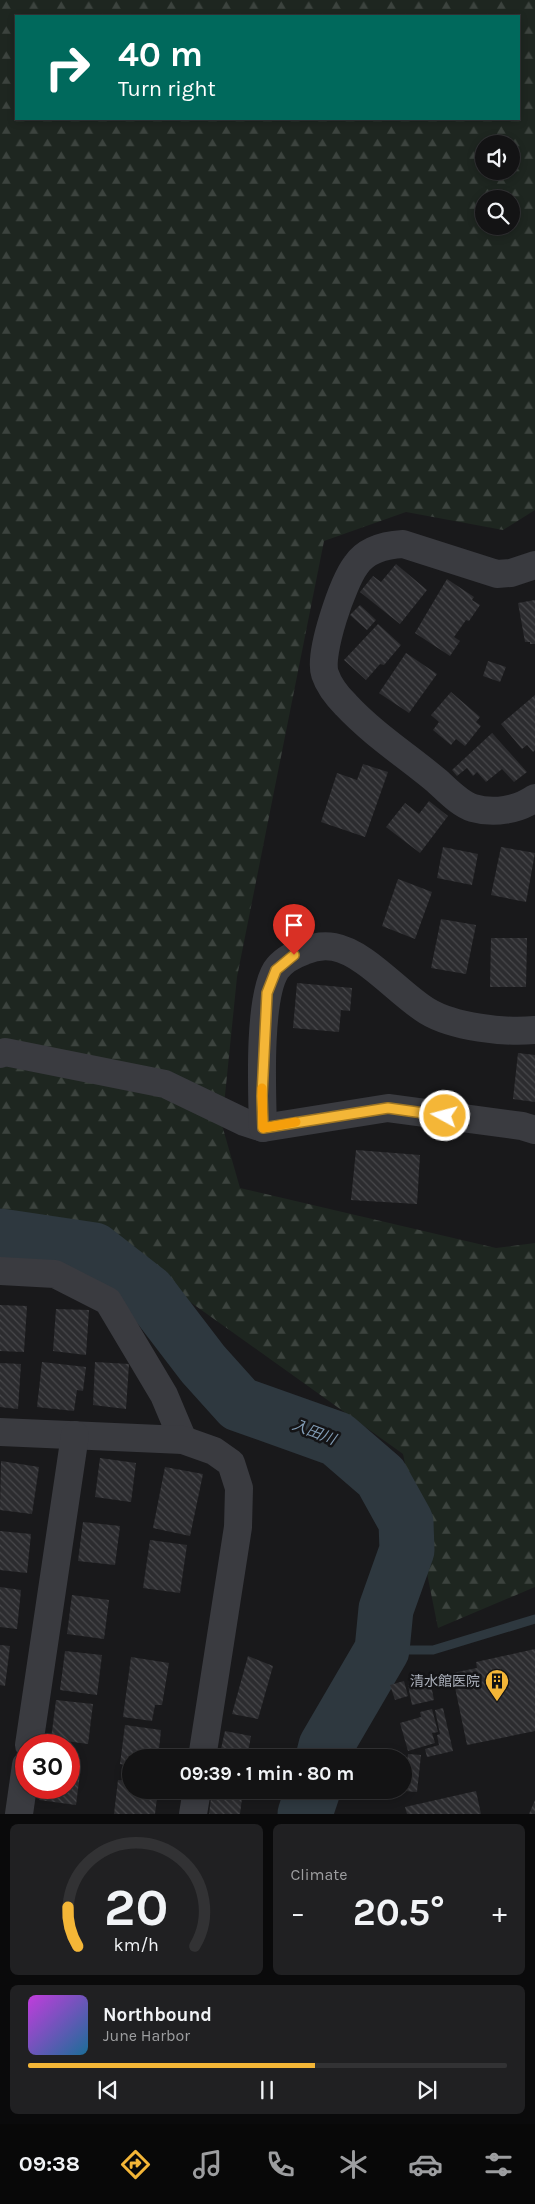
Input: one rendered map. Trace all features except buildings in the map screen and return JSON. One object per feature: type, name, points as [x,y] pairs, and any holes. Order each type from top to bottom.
[{"type":"street","points":[[535,565],[511,573],[497,574],[403,544],[388,545],[372,551],[356,564],[341,595],[324,657],[324,672],[332,688],[346,706],[471,808],[498,811],[529,802],[535,798]]},
{"type":"street","points":[[263,1128],[262,1096],[267,993],[276,970],[284,962],[294,955],[315,946],[334,947],[351,954],[428,1011],[445,1019],[500,1029],[535,1030]]},
{"type":"street","points":[[0,1054],[5,1052],[165,1084],[244,1122],[263,1128],[388,1108],[522,1126],[535,1130]]},
{"type":"street","points":[[0,1271],[55,1274],[108,1301],[164,1395],[183,1440]]},
{"type":"street","points":[[0,1432],[183,1440],[214,1451],[231,1463],[239,1488],[238,1527],[203,1749]]},
{"type":"street","points":[[31,1734],[75,1435]]},
{"type":"street","points":[[19,1814],[21,1799]]},
{"type":"street","points":[[193,1814],[196,1799]]},
{"type":"green space","points":[[0,0],[535,0],[535,510],[503,530],[406,512],[324,541],[237,977],[222,1125],[240,1188],[496,1248],[535,1243],[535,1587],[438,1628],[403,1454],[165,1284],[0,1208]]},
{"type":"waterway","name":"入田川","points":[[0,1236],[94,1250],[148,1292],[203,1364],[239,1404],[337,1439],[381,1477],[406,1522],[407,1550],[386,1609],[382,1650],[325,1749]]},
{"type":"waterway","points":[[382,1650],[433,1650],[535,1619]]},
{"type":"waterway","name":"入田川","points":[[305,1814],[310,1799]]},
{"type":"slow traffic","points":[[262,1088],[263,1128],[296,1122]]},
{"type":"place","name":"清水館医院","points":[[497,1702]]},
{"type":"route","points":[[294,955],[276,970],[267,993],[262,1096],[263,1128],[388,1108],[445,1116]]}]
